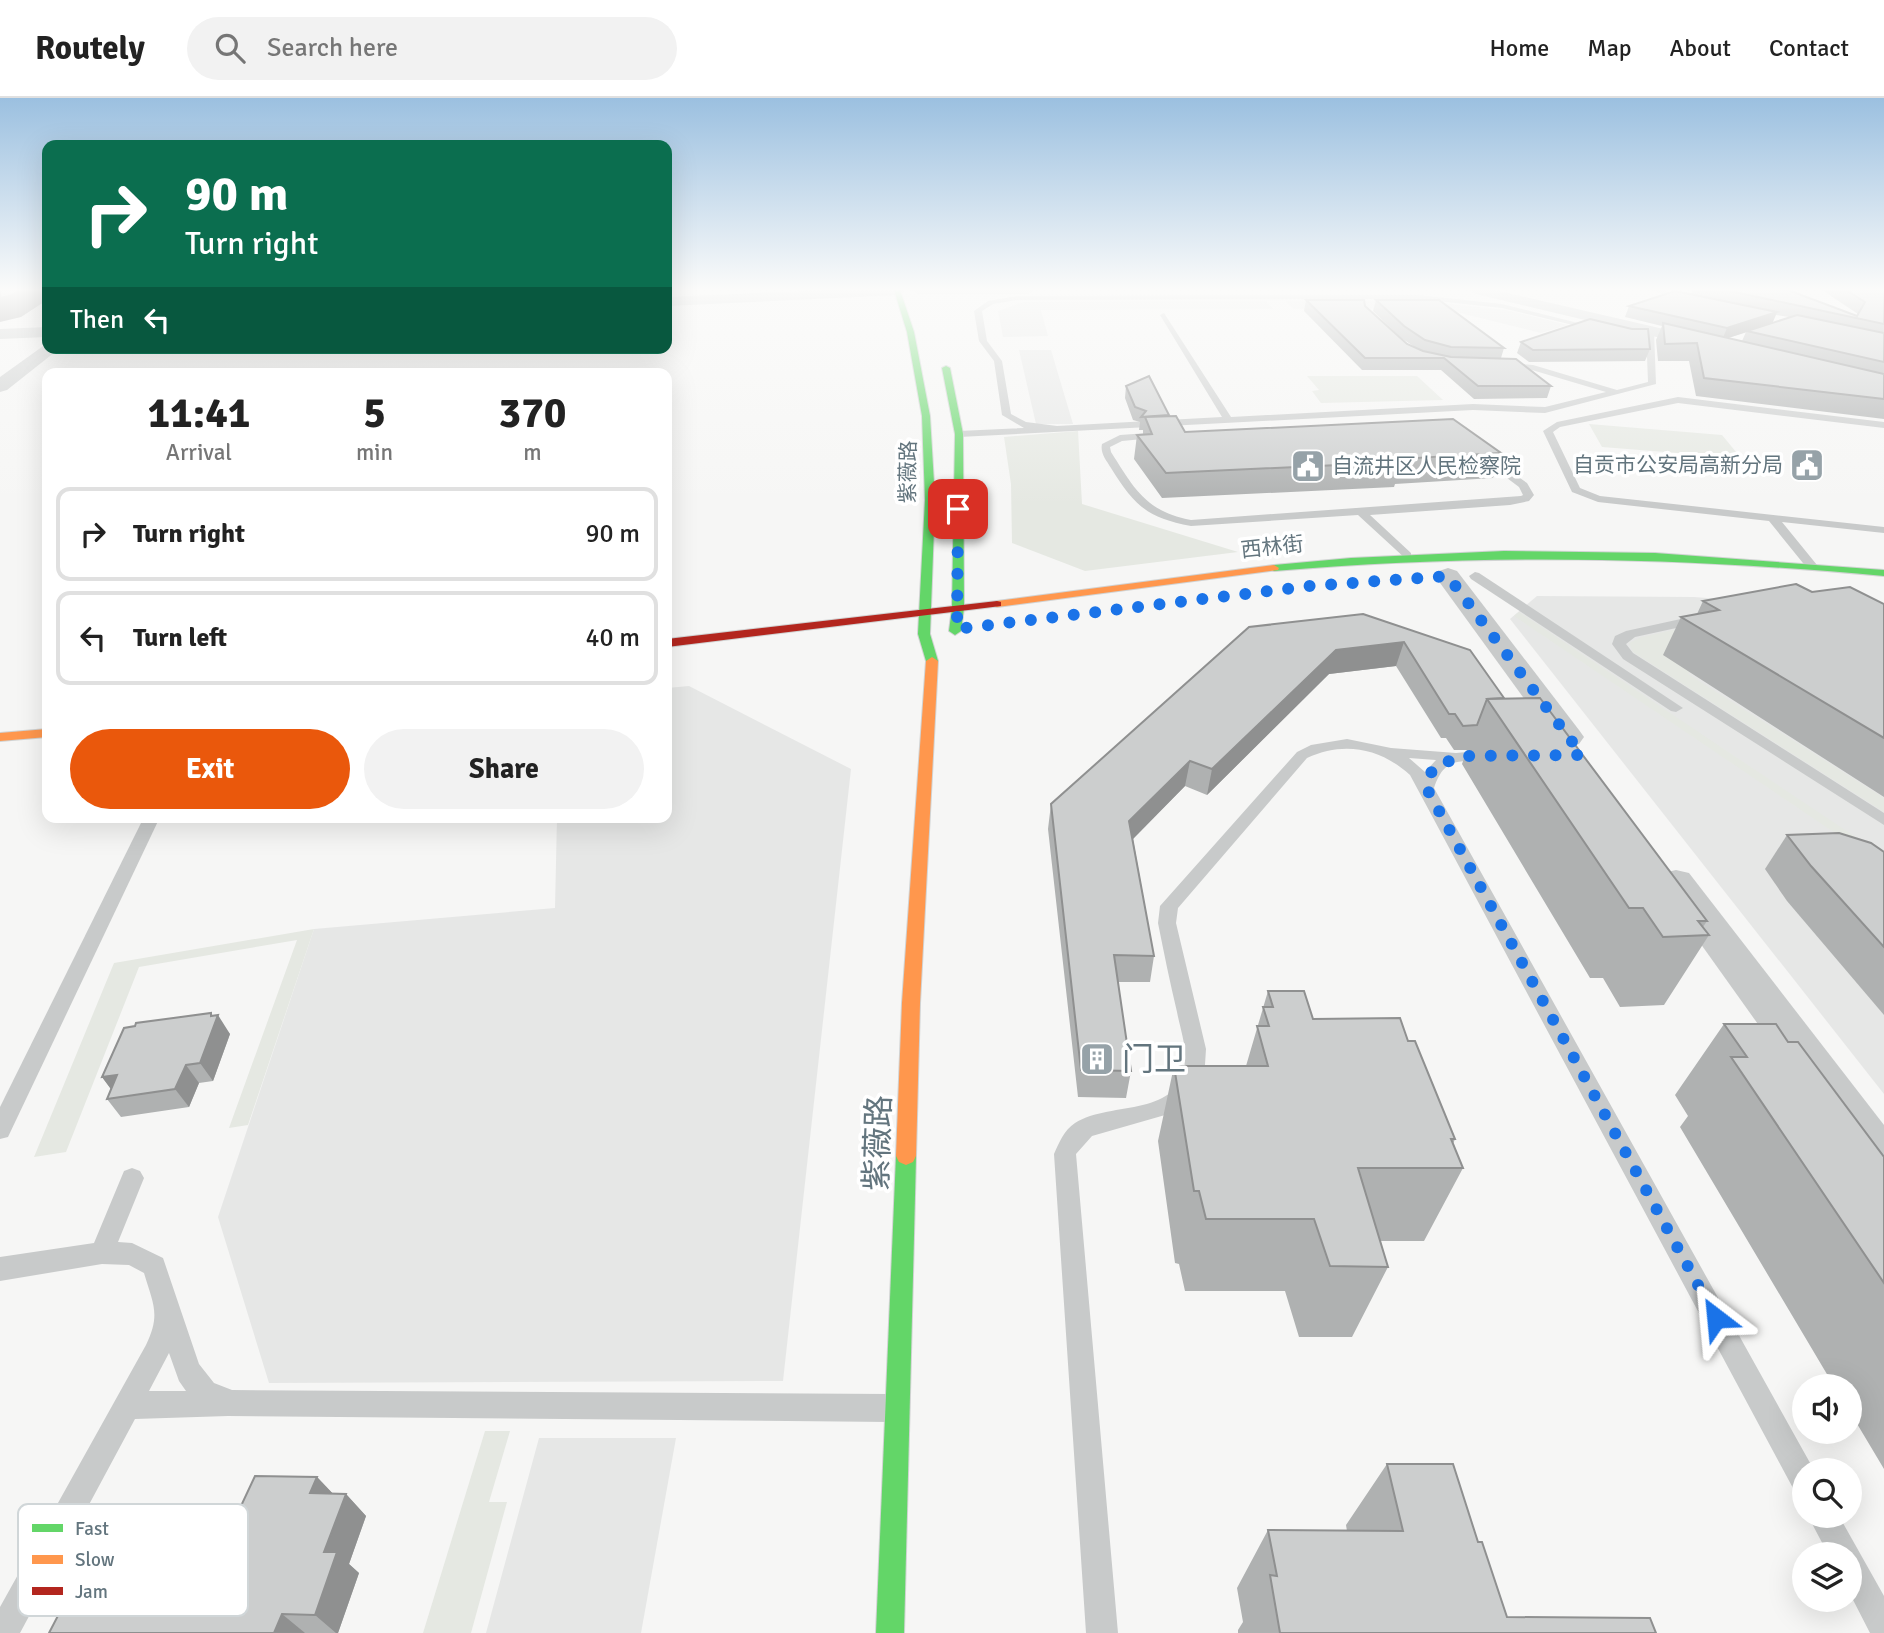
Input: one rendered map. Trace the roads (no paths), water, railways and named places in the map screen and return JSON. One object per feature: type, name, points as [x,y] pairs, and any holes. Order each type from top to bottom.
[{"type":"main road","name":"紫薇路","points":[[890,1633],[911,1003],[932,656],[916,635],[926,612],[931,434],[919,362]]},
{"type":"main road","name":"紫薇路","points":[[943,362],[959,435],[958,608],[963,629]]},
{"type":"main road","name":"西林街","points":[[672,642],[1287,566],[1407,556],[1532,552],[1811,565],[1884,573]]},
{"type":"main road","points":[[1452,577],[1502,575]]},
{"type":"main road","points":[[916,635],[963,629]]},
{"type":"main road","points":[[932,656],[963,629]]},
{"type":"main road","points":[[0,737],[42,733]]},
{"type":"street","points":[[0,386],[33,362]]},
{"type":"street","points":[[1452,577],[1588,763]]},
{"type":"street","points":[[1660,860],[1884,1162]]},
{"type":"lane","points":[[998,362],[1007,415],[1024,425],[1058,429]]},
{"type":"lane","points":[[1192,362],[1228,420]]},
{"type":"lane","points":[[1496,362],[1491,363],[1533,368],[1618,393]]},
{"type":"lane","points":[[1522,362],[1533,368]]},
{"type":"lane","points":[[959,435],[1474,407],[1537,411],[1652,383],[1651,362]]},
{"type":"lane","points":[[1884,425],[1678,400],[1557,425],[1548,431],[1576,490],[1585,495],[1614,501],[1884,530]]},
{"type":"lane","points":[[1393,423],[1129,436],[1112,440],[1105,446],[1106,452],[1142,506],[1172,520],[1191,523],[1510,502],[1525,499],[1529,495],[1524,485],[1471,446]]},
{"type":"lane","points":[[1361,512],[1407,556]]},
{"type":"lane","points":[[1772,518],[1811,565]]},
{"type":"lane","points":[[1452,577],[1676,708]]},
{"type":"lane","points":[[1710,616],[1631,634],[1620,639],[1619,644],[1628,656],[1884,820]]},
{"type":"lane","points":[[1102,1633],[1065,1154],[1070,1143],[1084,1129],[1153,1114],[1179,1100],[1191,1084],[1197,1060],[1167,923],[1169,906],[1302,755],[1312,750],[1340,743],[1413,755],[1506,755]]},
{"type":"lane","points":[[1381,750],[1410,765],[1426,787],[1792,1458]]},
{"type":"lane","points":[[1426,787],[1433,768],[1461,756]]},
{"type":"lane","points":[[0,1130],[149,823]]},
{"type":"lane","points":[[102,1253],[132,1178]]},
{"type":"lane","points":[[0,1269],[102,1253],[132,1254],[154,1266],[188,1371],[205,1393],[232,1405]]},
{"type":"lane","points":[[74,1504],[165,1333],[169,1307]]},
{"type":"lane","points":[[128,1405],[897,1408]]},
{"type":"lane","points":[[1862,1586],[1884,1627]]},
{"type":"lane","points":[[3,1633],[18,1606]]},
{"type":"place","name":"自贡市公安局高新分局","points":[[1807,465]]},
{"type":"place","name":"自流井区人民检察院","points":[[1308,466]]},
{"type":"place","name":"门卫","points":[[1097,1059]]}]
